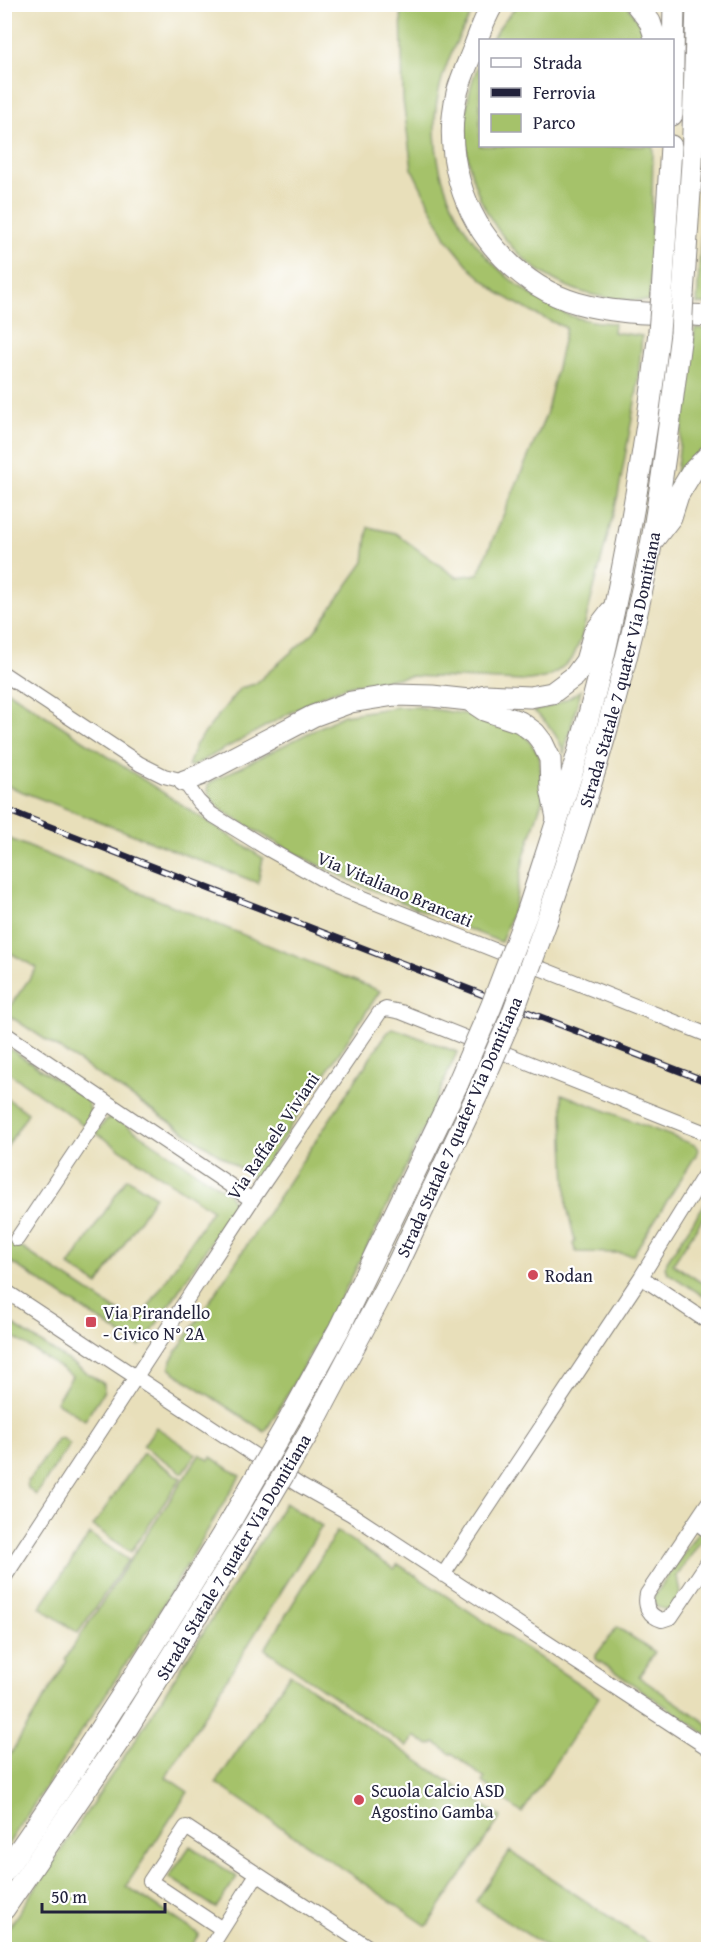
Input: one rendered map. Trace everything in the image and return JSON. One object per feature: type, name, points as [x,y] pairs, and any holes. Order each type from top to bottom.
[{"type":"highway","points":[[479,39],[482,22],[493,4]]},
{"type":"highway","points":[[483,39],[510,4]]},
{"type":"highway","points":[[636,4],[650,22],[656,39]]},
{"type":"highway","points":[[674,4],[674,39]]},
{"type":"highway","name":"Strada Statale 7 quater Via Domitiana","points":[[4,1909],[123,1735],[310,1430],[393,1273],[480,1091],[512,1015],[547,920],[591,789],[624,663],[651,542],[663,472],[681,334],[692,163],[697,4]]},
{"type":"highway","points":[[478,45],[457,95],[453,138],[455,163],[469,207],[486,237],[498,252],[530,280],[575,303],[609,310],[708,316]]},
{"type":"highway","name":"Strada Statale 7 quater Via Domitiana","points":[[4,1872],[113,1710],[233,1517],[290,1418],[339,1329],[458,1083],[491,1007],[527,913],[584,733],[615,606],[640,473],[659,332],[671,147]]},
{"type":"highway","points":[[651,542],[671,517],[678,495],[692,472],[708,456]]},
{"type":"highway","points":[[184,781],[200,775],[313,716],[351,702],[395,695],[469,700],[485,695],[530,697],[552,693],[575,676],[586,661],[594,633],[615,606]]},
{"type":"highway","points":[[469,700],[484,710],[520,722],[536,733],[542,741],[550,759],[551,789],[557,820]]},
{"type":"street","points":[[4,674],[140,764],[164,776],[184,781]]},
{"type":"street","name":"Via Vitaliano Brancati","points":[[184,781],[198,801],[211,814],[336,887],[708,1035]]},
{"type":"street","name":"Via Raffaele Viviani","points":[[4,1578],[252,1200],[375,1017],[386,1009],[401,1012],[708,1134]]},
{"type":"street","points":[[4,1033],[252,1200]]},
{"type":"street","points":[[16,1239],[108,1103]]},
{"type":"street","points":[[443,1575],[641,1277],[708,1169]]},
{"type":"street","points":[[641,1277],[708,1322]]},
{"type":"street","points":[[4,1290],[301,1486],[351,1514],[708,1748]]},
{"type":"street","points":[[708,1503],[647,1594],[646,1604],[651,1614],[662,1620],[672,1617],[708,1562]]},
{"type":"street","points":[[696,1522],[708,1531]]},
{"type":"street","points":[[222,1929],[150,1881],[186,1827],[373,1950]]},
{"type":"street","points":[[209,1950],[258,1874]]},
{"type":"green space","points":[[519,4],[627,5],[650,39],[492,39]]},
{"type":"green space","points":[[401,5],[477,5],[449,59],[439,88],[435,119],[436,145],[448,195],[473,240],[508,277],[548,305],[575,317],[614,323],[613,332],[642,336],[637,391],[618,495],[581,639],[572,659],[555,673],[544,678],[522,681],[411,676],[351,685],[321,696],[193,766],[188,766],[196,744],[240,688],[255,684],[314,632],[364,562],[368,527],[395,533],[456,577],[478,574],[546,415],[566,328],[500,294],[472,270],[446,238],[412,169],[403,100]]},
{"type":"green space","points":[[479,64],[479,147],[653,147],[650,301],[616,299],[582,292],[549,277],[521,256],[498,229],[480,199],[469,166],[465,131],[469,96]]},
{"type":"green space","points":[[708,116],[708,304],[697,304]]},
{"type":"green space","points":[[695,328],[708,329],[708,445],[680,473],[676,474]]},
{"type":"green space","points":[[5,689],[263,858],[258,883],[5,785]]},
{"type":"green space","points":[[581,690],[564,753],[552,730],[534,711],[559,703]]},
{"type":"green space","points":[[397,707],[418,707],[479,716],[520,729],[539,754],[543,798],[524,857],[514,908],[501,942],[373,890],[311,861],[230,816],[211,799],[208,785],[213,781],[344,715]]},
{"type":"green space","points":[[5,837],[380,991],[256,1179],[5,1013],[37,968],[5,950]]},
{"type":"green space","points":[[392,1029],[457,1052],[368,1246],[265,1432],[175,1373],[170,1368],[171,1360],[386,1034]]},
{"type":"green space","points":[[4,1045],[87,1100],[91,1114],[84,1125],[5,1070]]},
{"type":"green space","points":[[562,1094],[695,1145],[698,1149],[633,1255],[576,1252],[567,1207]]},
{"type":"green space","points":[[5,1097],[28,1113],[5,1150]]},
{"type":"green space","points":[[114,1117],[227,1192],[234,1207],[144,1343],[139,1346],[5,1258],[4,1236],[137,1324],[212,1210],[96,1133],[106,1120]]},
{"type":"green space","points":[[127,1178],[155,1196],[98,1285],[69,1266]]},
{"type":"green space","points":[[708,1199],[708,1210],[673,1264],[708,1287],[708,1299],[668,1273],[665,1268],[667,1261]]},
{"type":"green space","points":[[4,1319],[104,1384],[104,1391],[85,1420],[56,1402],[72,1376],[5,1331]]},
{"type":"green space","points":[[156,1427],[196,1454],[183,1473],[143,1446]]},
{"type":"green space","points":[[62,1438],[70,1444],[36,1495],[28,1488],[27,1483],[57,1439]]},
{"type":"green space","points":[[143,1453],[181,1478],[131,1552],[93,1526]]},
{"type":"green space","points":[[200,1454],[209,1460],[211,1457],[240,1476],[151,1625],[5,1849],[5,1763],[67,1661],[65,1659]]},
{"type":"green space","points":[[285,1503],[322,1526],[166,1777],[188,1792],[126,1886],[199,1934],[189,1949],[5,1949],[5,1933],[138,1736]]},
{"type":"green space","points":[[337,1531],[394,1569],[398,1564],[599,1697],[522,1813],[496,1794],[483,1782],[485,1779],[452,1753],[436,1743],[429,1745],[414,1736],[407,1747],[265,1649]]},
{"type":"green space","points":[[699,1531],[705,1535],[677,1576],[680,1594],[671,1609],[659,1608],[653,1598]]},
{"type":"green space","points":[[90,1534],[128,1560],[78,1633],[40,1607]]},
{"type":"green space","points":[[617,1627],[655,1652],[639,1677],[708,1724],[708,1735],[596,1659],[596,1655]]},
{"type":"green space","name":"Scuola Calcio ASD Agostino Gamba","points":[[290,1674],[501,1817],[427,1926],[216,1783]]},
{"type":"green space","points":[[190,1846],[237,1877],[216,1908],[169,1877]]},
{"type":"green space","points":[[510,1851],[658,1949],[550,1949],[476,1901]]},
{"type":"railway","points":[[4,809],[708,1082]]},
{"type":"place","name":"Rodan","points":[[533,1275]]},
{"type":"place","name":"Via Pirandello - Civico N° 2A","points":[[91,1322]]},
{"type":"place","name":"Scuola Calcio ASD Agostino Gamba","points":[[359,1800]]}]
